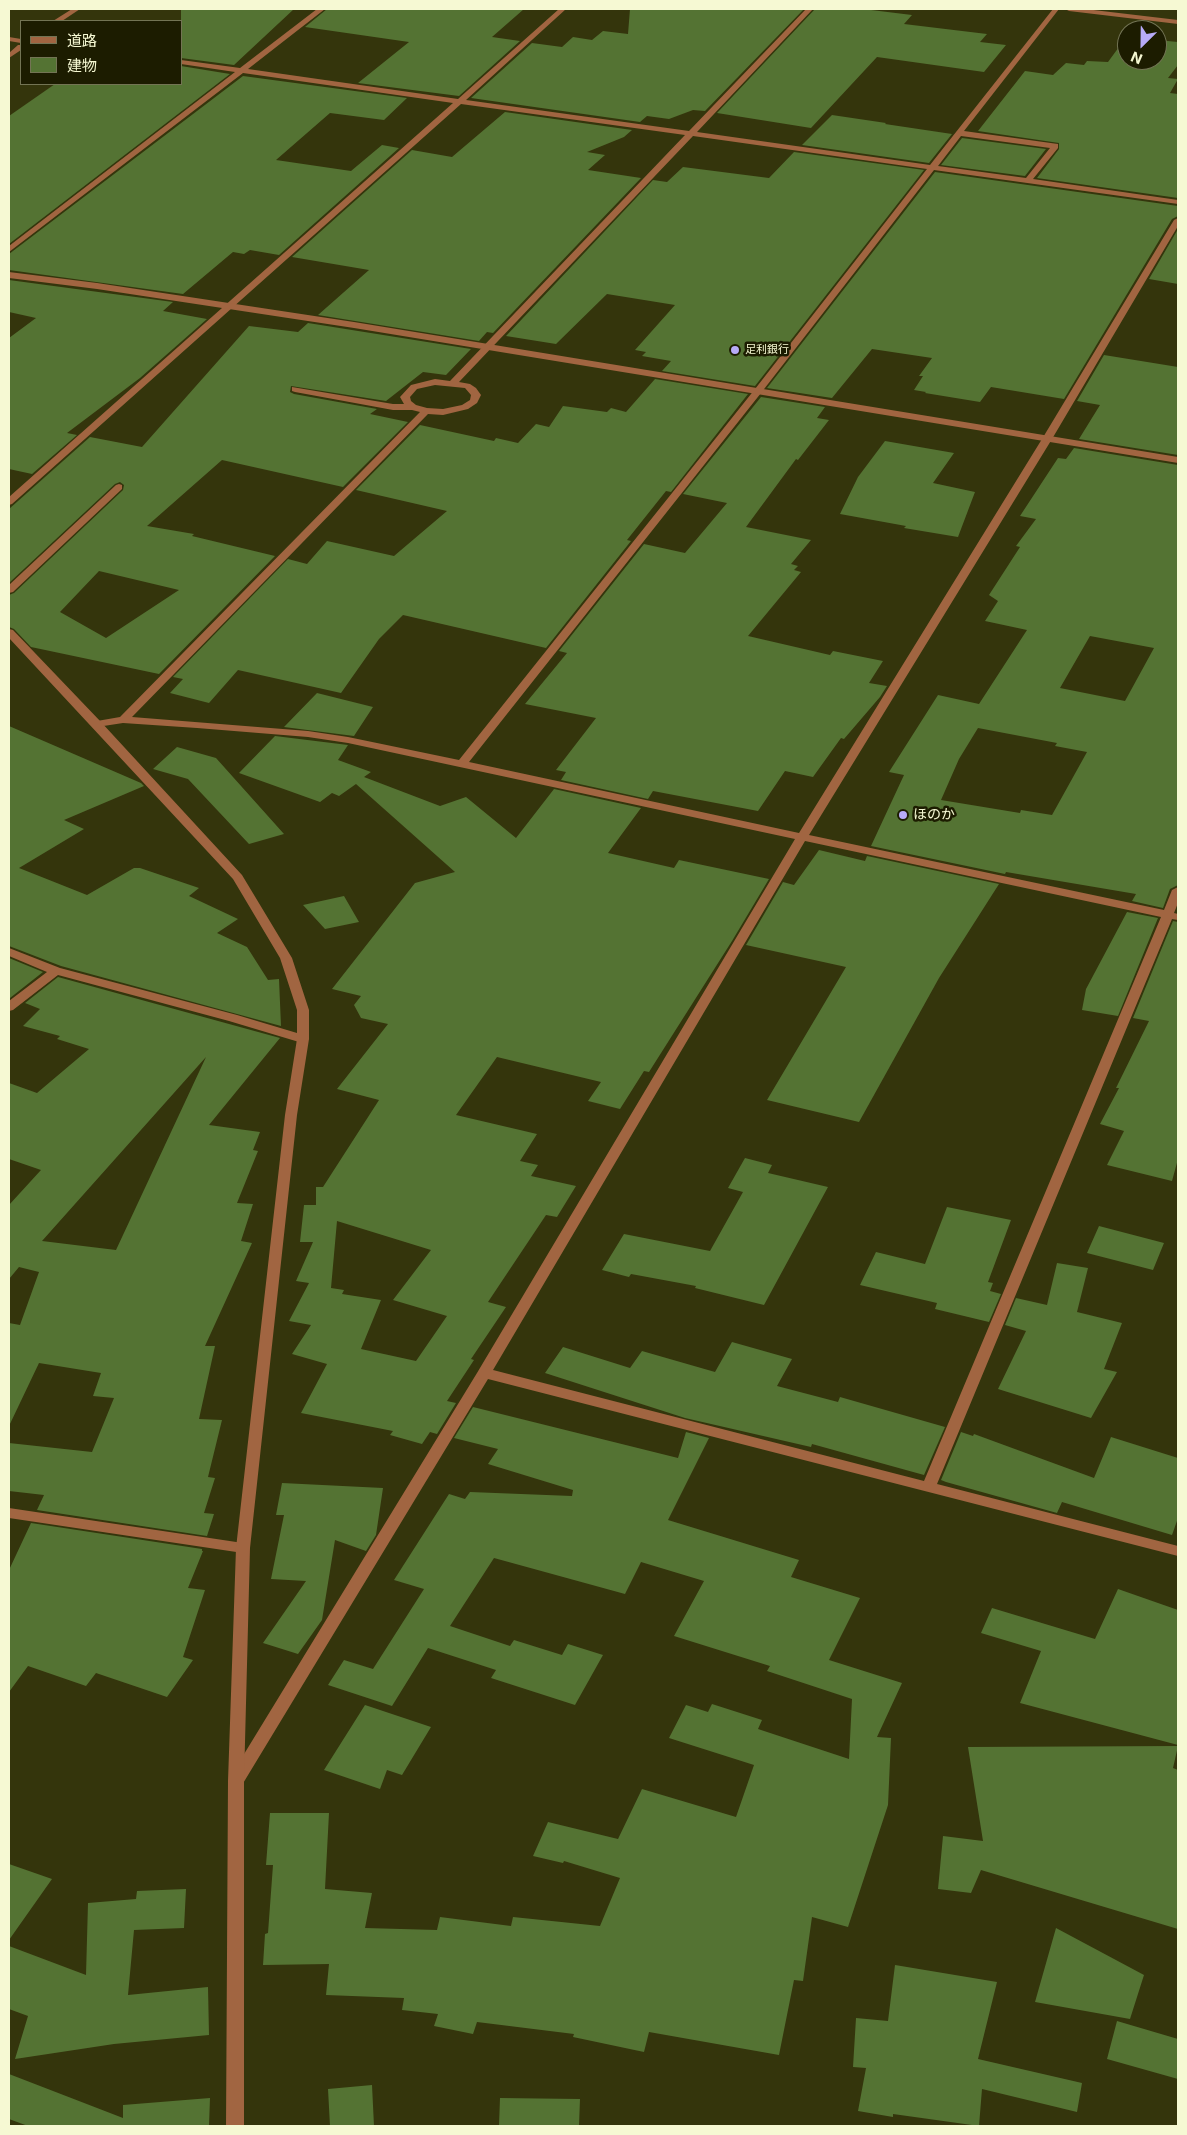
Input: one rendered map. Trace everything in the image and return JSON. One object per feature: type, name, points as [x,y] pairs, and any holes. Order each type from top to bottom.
[{"type":"street","points":[[59,20],[76,9]]},
{"type":"street","points":[[9,250],[321,9]]},
{"type":"street","points":[[9,502],[228,305],[563,9]]},
{"type":"street","points":[[453,383],[810,9]]},
{"type":"street","points":[[462,765],[758,391],[1056,9]]},
{"type":"street","points":[[1070,9],[1178,22]]},
{"type":"street","points":[[9,56],[20,48]]},
{"type":"street","points":[[182,62],[1178,202]]},
{"type":"street","points":[[959,133],[1055,146],[1028,180]]},
{"type":"street","points":[[236,1781],[484,1373],[802,837],[1047,439],[1178,220]]},
{"type":"street","points":[[9,275],[228,305],[1178,460]]},
{"type":"street","points":[[295,389],[393,407],[413,407],[426,411],[455,410],[465,407],[474,401],[476,396],[473,390],[467,386],[435,382],[414,387],[408,392],[405,397],[407,402],[413,407]]},
{"type":"street","points":[[123,720],[426,411]]},
{"type":"street","points":[[9,590],[119,487]]},
{"type":"street","points":[[9,632],[238,877],[286,958],[303,1010],[303,1039],[291,1115],[243,1548],[236,1781],[235,2126]]},
{"type":"street","points":[[97,724],[123,720],[308,734],[348,740],[1173,916]]},
{"type":"street","points":[[929,1486],[1173,916],[1178,890]]},
{"type":"street","points":[[9,952],[56,971],[233,1018],[303,1039]]},
{"type":"street","points":[[9,1008],[56,971]]},
{"type":"street","points":[[484,1373],[1178,1551]]},
{"type":"street","points":[[9,1513],[243,1548]]},
{"type":"building","points":[[181,9],[294,9],[234,65],[182,58]]},
{"type":"building","points":[[327,9],[524,9],[492,37],[520,41],[459,96],[358,83],[409,42],[305,27]]},
{"type":"building","points":[[630,9],[804,9],[705,111],[693,110],[669,119],[647,116],[640,122],[471,98],[532,43],[562,47],[573,37],[592,40],[603,31],[628,34]]},
{"type":"building","points":[[815,9],[863,9],[912,15],[904,24],[987,34],[980,42],[1006,45],[984,72],[877,57],[811,128],[717,113]]},
{"type":"building","points":[[1167,41],[1178,42],[1178,65],[1168,78],[1178,79],[1170,93],[1178,94],[1178,198],[1037,178],[1059,149],[1059,143],[978,131],[1025,71],[1053,75],[1066,63],[1084,65],[1087,61],[1108,62],[1117,50],[1117,70],[1167,70]]},
{"type":"building","points":[[182,66],[230,74],[9,244],[9,116],[54,85],[182,85]]},
{"type":"building","points":[[243,76],[407,98],[384,120],[330,113],[276,160],[351,171],[382,145],[399,148],[279,255],[250,250],[244,254],[233,252],[183,294],[9,270],[9,254]]},
{"type":"building","points":[[505,112],[632,130],[624,137],[587,152],[605,155],[588,170],[641,178],[493,333],[487,332],[479,341],[318,315],[369,270],[292,257],[412,150],[452,157]]},
{"type":"building","points":[[832,115],[952,134],[929,163],[802,145]]},
{"type":"building","points":[[962,138],[1046,149],[1025,176],[941,165]]},
{"type":"building","points":[[794,152],[924,170],[755,386],[662,371],[671,361],[642,356],[646,352],[635,350],[675,305],[607,294],[556,344],[506,336],[653,180],[667,182],[683,167],[769,178]]},
{"type":"building","points":[[935,172],[1178,206],[1178,216],[1172,219],[1064,399],[991,387],[980,402],[925,393],[914,390],[923,376],[919,376],[932,358],[872,349],[832,398],[767,388]]},
{"type":"building","points":[[1178,229],[1178,284],[1149,279]]},
{"type":"building","points":[[9,280],[173,302],[163,311],[207,319],[140,378],[67,433],[77,435],[32,474],[9,469],[9,338],[36,318],[9,312]]},
{"type":"building","points":[[308,323],[471,349],[446,375],[423,372],[386,401],[291,386],[290,392],[294,394],[377,409],[370,414],[408,422],[343,487],[222,460],[147,526],[194,534],[192,536],[275,556],[159,674],[31,647],[14,629],[9,627],[9,595],[14,593],[123,490],[124,485],[120,482],[115,484],[9,583],[9,509],[90,437],[142,447],[249,326],[298,332]],"holes":[[[99,571],[179,590],[106,638],[60,612]]]},
{"type":"building","points":[[1104,355],[1178,367],[1178,455],[1079,439],[1100,405],[1077,401]]},
{"type":"building","points":[[655,379],[748,394],[671,492],[666,491],[627,540],[631,541],[546,648],[403,615],[379,639],[341,693],[238,670],[209,703],[170,693],[183,679],[173,677],[288,559],[307,564],[327,541],[394,556],[447,511],[356,490],[420,425],[494,441],[496,438],[518,443],[536,424],[549,427],[563,406],[607,412],[611,408],[626,412]]},
{"type":"building","points":[[761,397],[825,407],[817,418],[829,420],[798,460],[796,459],[746,527],[811,540],[791,564],[798,566],[794,570],[801,572],[748,636],[830,655],[833,651],[883,661],[869,683],[887,686],[844,739],[841,738],[813,777],[785,771],[758,811],[653,791],[648,799],[561,780],[566,772],[556,770],[596,718],[525,704],[567,653],[559,651],[644,544],[685,553],[727,503],[683,494]]},
{"type":"building","points":[[885,441],[954,453],[933,483],[975,492],[958,537],[840,514],[858,477]]},
{"type":"building","points":[[1074,448],[1178,465],[1178,885],[1170,889],[1163,908],[1132,901],[1136,894],[1006,872],[1005,874],[871,846],[904,775],[889,772],[938,695],[979,704],[1027,630],[985,621],[998,601],[989,595],[1020,547],[1016,546],[1036,519],[1020,516],[1058,458],[1066,459]],"holes":[[[1090,636],[1154,648],[1125,701],[1060,688]],[[978,728],[1057,743],[1055,746],[1087,752],[1052,815],[1021,810],[1020,813],[941,800],[959,759]]]},
{"type":"building","points":[[317,693],[373,707],[354,736],[284,727]]},
{"type":"building","points":[[9,726],[141,783],[144,786],[64,820],[84,829],[19,868],[87,895],[134,868],[140,868],[199,888],[189,896],[238,919],[217,933],[247,947],[268,980],[279,979],[281,1026],[61,966],[9,946]]},
{"type":"building","points":[[275,736],[348,745],[338,760],[371,772],[364,777],[440,806],[466,797],[516,838],[554,789],[641,808],[608,853],[674,868],[679,860],[769,879],[649,1072],[644,1071],[620,1109],[588,1101],[601,1082],[497,1057],[456,1115],[537,1134],[520,1161],[538,1165],[531,1176],[576,1186],[557,1217],[546,1215],[488,1302],[506,1307],[471,1359],[474,1360],[447,1401],[456,1403],[437,1434],[430,1432],[422,1444],[390,1435],[393,1431],[301,1413],[327,1364],[292,1354],[311,1325],[289,1321],[309,1283],[296,1281],[313,1242],[300,1242],[304,1205],[316,1205],[316,1187],[323,1187],[379,1100],[337,1089],[388,1024],[361,1018],[354,1005],[361,996],[332,989],[415,883],[455,872],[356,784],[339,796],[332,793],[320,802],[239,773]],"holes":[[[337,1221],[431,1250],[393,1300],[447,1316],[416,1361],[361,1349],[381,1300],[342,1294],[344,1290],[331,1288]]]},
{"type":"building","points":[[177,747],[216,758],[284,834],[249,844],[188,779],[153,769]]},
{"type":"building","points":[[819,850],[865,861],[867,856],[999,884],[939,978],[859,1122],[767,1100],[846,967],[746,945],[783,882],[794,885]]},
{"type":"building","points":[[344,896],[359,922],[325,929],[303,905]]},
{"type":"building","points":[[1127,912],[1158,918],[1118,1016],[1082,1010],[1086,989]]},
{"type":"building","points":[[1173,921],[1178,922],[1178,1159],[1172,1181],[1107,1165],[1124,1131],[1100,1124],[1119,1088],[1116,1088],[1149,1021],[1133,1018]]},
{"type":"building","points":[[9,958],[43,972],[10,998],[9,997]]},
{"type":"building","points":[[58,977],[280,1038],[209,1125],[260,1132],[253,1150],[258,1151],[237,1203],[253,1204],[241,1241],[252,1243],[205,1346],[215,1346],[199,1419],[222,1420],[208,1477],[215,1478],[204,1513],[214,1514],[207,1536],[37,1510],[44,1495],[9,1491],[9,1443],[92,1452],[114,1398],[93,1396],[101,1373],[39,1363],[9,1426],[9,1323],[20,1325],[39,1272],[19,1267],[9,1279],[9,1205],[41,1170],[9,1159],[9,1083],[37,1093],[89,1049],[57,1039],[60,1036],[23,1026],[40,1009],[25,1003]],"holes":[[[206,1057],[116,1250],[42,1241]]]},
{"type":"building","points":[[745,1158],[772,1165],[768,1173],[828,1187],[764,1305],[695,1288],[696,1286],[631,1274],[629,1277],[602,1270],[624,1234],[710,1251],[743,1192],[728,1188]]},
{"type":"building","points":[[947,1207],[1011,1220],[988,1282],[993,1283],[990,1291],[1001,1294],[989,1322],[935,1309],[937,1303],[860,1285],[876,1252],[925,1264]]},
{"type":"building","points":[[1099,1226],[1164,1243],[1153,1270],[1087,1253]]},
{"type":"building","points":[[1057,1263],[1088,1268],[1077,1312],[1122,1323],[1104,1369],[1117,1372],[1091,1418],[998,1389],[1026,1331],[1005,1325],[1016,1298],[1047,1305]]},
{"type":"building","points":[[732,1342],[792,1359],[777,1386],[838,1402],[840,1397],[945,1427],[924,1475],[812,1444],[811,1447],[685,1418],[545,1373],[563,1347],[630,1368],[642,1351],[715,1372]]},
{"type":"building","points":[[473,1407],[678,1458],[686,1432],[709,1438],[668,1520],[799,1560],[791,1577],[860,1598],[829,1660],[902,1683],[877,1737],[891,1738],[888,1805],[848,1927],[812,1917],[803,1981],[794,1980],[779,2055],[649,2032],[644,2052],[573,2037],[574,2034],[477,2022],[473,2034],[434,2026],[438,2014],[402,2010],[404,1998],[326,1995],[329,1964],[263,1965],[265,1934],[268,1933],[273,1865],[266,1865],[270,1813],[329,1813],[325,1889],[372,1893],[365,1928],[437,1930],[440,1917],[511,1926],[513,1917],[600,1926],[620,1878],[564,1861],[563,1863],[533,1856],[548,1822],[618,1839],[642,1789],[736,1817],[754,1765],[669,1738],[686,1705],[708,1712],[712,1704],[762,1720],[758,1729],[849,1759],[852,1699],[767,1671],[770,1666],[674,1636],[704,1581],[641,1562],[625,1594],[494,1558],[450,1626],[510,1646],[514,1640],[562,1655],[568,1644],[603,1655],[575,1705],[491,1678],[496,1670],[428,1648],[392,1706],[328,1685],[344,1660],[373,1669],[424,1589],[394,1580],[449,1494],[465,1499],[470,1492],[572,1496],[573,1490],[488,1464],[498,1449],[454,1438]]},
{"type":"building","points":[[961,1432],[973,1436],[974,1434],[1094,1478],[1111,1437],[1178,1458],[1178,1518],[1172,1535],[1062,1502],[1057,1513],[941,1480]]},
{"type":"building","points":[[282,1483],[383,1488],[376,1535],[366,1551],[335,1540],[322,1620],[298,1654],[263,1643],[306,1581],[271,1579],[284,1515],[276,1515]]},
{"type":"building","points":[[31,1523],[202,1549],[203,1551],[188,1588],[205,1590],[183,1657],[193,1660],[167,1697],[96,1673],[86,1686],[28,1666],[9,1692],[9,1570]]},
{"type":"building","points":[[1118,1589],[1178,1610],[1178,1745],[1020,1703],[1041,1651],[981,1633],[992,1608],[1095,1639]]},
{"type":"building","points":[[365,1705],[431,1727],[402,1775],[387,1770],[380,1789],[324,1770]]},
{"type":"building","points":[[1178,1746],[1173,1768],[1178,1770],[1178,1929],[981,1870],[971,1893],[938,1889],[943,1836],[983,1841],[968,1747]]},
{"type":"building","points":[[9,1864],[52,1879],[9,1940]]},
{"type":"building","points":[[186,1889],[184,1928],[134,1930],[128,1995],[208,1987],[209,2035],[114,2044],[15,2059],[28,2016],[9,2009],[9,1946],[86,1975],[88,1903],[136,1899],[137,1891]]},
{"type":"building","points":[[1056,1928],[1144,1975],[1130,2019],[1035,2002]]},
{"type":"building","points":[[895,1965],[997,1982],[978,2059],[1082,2083],[1077,2112],[982,2089],[979,2126],[893,2114],[893,2117],[858,2111],[866,2068],[853,2067],[856,2018],[888,2021]]},
{"type":"building","points":[[1117,2021],[1178,2039],[1178,2079],[1107,2059]]},
{"type":"building","points":[[9,2074],[123,2118],[123,2105],[210,2098],[209,2126],[28,2126],[9,2119]]},
{"type":"building","points":[[372,2085],[374,2126],[330,2126],[328,2089]]},
{"type":"building","points":[[500,2098],[580,2099],[579,2126],[499,2126]]},
{"type":"place","name":"足利銀行","points":[[735,350]]},
{"type":"place","name":"ほのか","points":[[903,815]]}]
